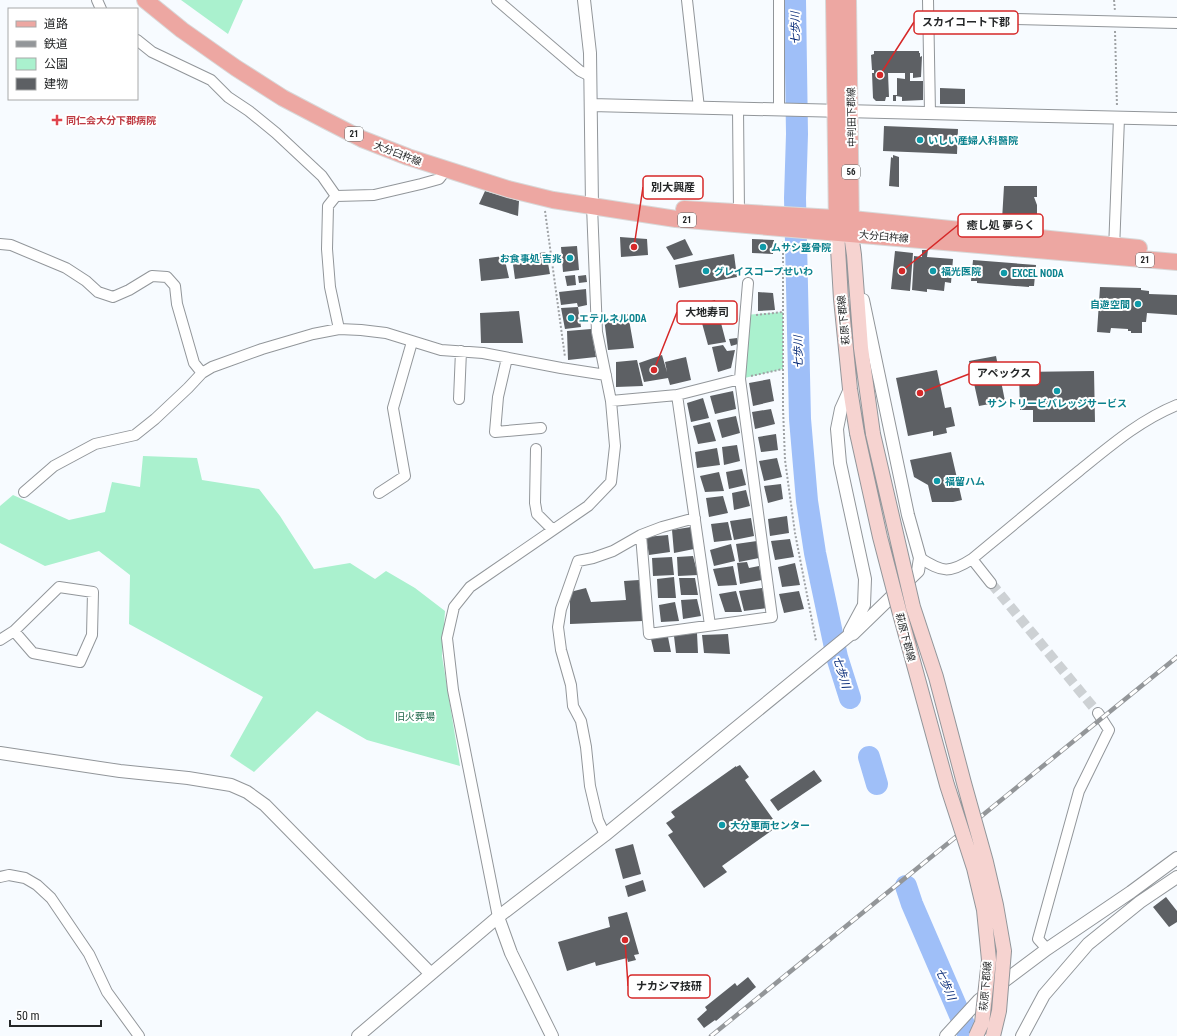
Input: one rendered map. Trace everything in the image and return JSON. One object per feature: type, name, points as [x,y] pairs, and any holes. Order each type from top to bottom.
[{"type":"main road","name":"大分臼杵線","points":[[144,0],[224,60],[283,98],[362,139],[408,158],[538,197],[676,219],[783,227],[812,224],[844,226],[1114,251],[1177,252]]},
{"type":"main road","name":"中判田下郡線","points":[[834,0],[843,111]]},
{"type":"main road","name":"中判田下郡線","points":[[844,226],[843,111],[848,0]]},
{"type":"main road","name":"大分臼杵線","points":[[592,206],[739,212],[783,227]]},
{"type":"main road","name":"萩原下郡線","points":[[844,226],[857,298],[861,348],[873,434],[913,607],[936,677],[986,862],[996,905],[1004,951],[999,1011],[993,1036]]},
{"type":"main road","name":"萩原下郡線","points":[[844,226],[841,299],[850,389],[857,433],[880,536],[899,610],[948,785],[974,868],[984,910],[989,960],[982,1023],[976,1036]]},
{"type":"main road","name":"大分臼杵線","points":[[1114,251],[1177,262]]},
{"type":"street","points":[[497,0],[580,71],[590,76]]},
{"type":"street","points":[[552,1036],[511,953],[498,917],[452,690],[447,638],[454,607],[470,587],[588,506],[611,482],[615,446],[611,401],[597,332],[592,206],[589,43],[584,0]]},
{"type":"street","points":[[686,0],[699,108]]},
{"type":"street","points":[[779,0],[781,109]]},
{"type":"street","points":[[928,0],[930,113]]},
{"type":"street","points":[[929,17],[1177,23]]},
{"type":"street","points":[[138,41],[152,52],[211,80],[228,97],[249,111],[276,133],[322,176],[336,196]]},
{"type":"street","points":[[590,105],[1177,119]]},
{"type":"street","points":[[738,109],[739,212]]},
{"type":"street","points":[[1114,251],[1119,118]]},
{"type":"street","points":[[339,329],[330,287],[327,249],[328,206],[336,196],[374,195],[421,184],[439,179],[446,170]]},
{"type":"street","points":[[0,244],[11,245],[66,268],[86,281],[98,292],[112,297],[129,290],[152,276],[167,277],[175,286],[177,304],[194,363],[202,373]]},
{"type":"street","points":[[641,535],[650,634],[772,617],[740,379],[748,283]]},
{"type":"street","points":[[358,1036],[498,917],[606,835],[852,633],[854,634],[906,584],[918,570],[920,558],[908,515],[863,300],[857,298]]},
{"type":"street","points":[[24,492],[54,466],[95,444],[135,434],[155,419],[202,373],[212,367],[313,334],[339,329],[386,333],[441,350],[483,353],[606,375]]},
{"type":"street","points":[[379,493],[405,476],[393,408],[412,342]]},
{"type":"street","points":[[459,399],[460,351]]},
{"type":"street","points":[[507,358],[498,398],[495,432],[542,428]]},
{"type":"street","points":[[611,401],[677,395],[740,379]]},
{"type":"street","points":[[850,389],[841,409],[837,429],[838,443],[840,463],[865,579],[864,605],[850,631],[852,633]]},
{"type":"street","points":[[677,395],[710,625]]},
{"type":"street","points":[[920,558],[936,568],[946,570],[956,568],[972,559],[1131,429],[1163,410],[1177,405]]},
{"type":"street","points":[[536,449],[535,503],[537,514],[553,530]]},
{"type":"street","points":[[606,835],[598,820],[590,786],[586,747],[581,721],[573,706],[571,685],[561,650],[558,627],[561,609],[578,561],[593,558],[613,551],[641,535],[662,527],[695,518]]},
{"type":"street","points":[[972,559],[991,583]]},
{"type":"street","points":[[0,640],[14,631],[59,587],[93,592],[92,635],[80,662],[33,653],[14,631]]},
{"type":"street","points":[[1047,949],[1038,939],[1079,791],[1109,730],[1098,713]]},
{"type":"street","points":[[0,753],[120,771],[188,778],[231,785],[247,792],[265,805],[430,974]]},
{"type":"street","points":[[946,1036],[979,1000],[1047,949],[1131,892],[1177,858]]},
{"type":"street","points":[[0,877],[9,875],[25,878],[37,885],[51,898],[89,954],[107,992],[139,1036]]},
{"type":"street","points":[[1022,1036],[1044,995],[1088,944],[1140,902],[1177,877]]},
{"type":"path","points":[[1114,0],[1115,16]]},
{"type":"path","points":[[1115,28],[1117,108],[1119,118]]},
{"type":"path","points":[[544,204],[566,369]]},
{"type":"path","points":[[783,227],[783,369],[785,460],[795,534],[816,641]]},
{"type":"path","points":[[745,316],[783,312]]},
{"type":"path","points":[[740,379],[783,369]]},
{"type":"green space","points":[[181,0],[243,0],[228,34]]},
{"type":"green space","points":[[783,312],[783,369],[740,379],[745,315]]},
{"type":"green space","name":"旧火葬場","points":[[143,456],[197,458],[202,480],[259,489],[280,516],[314,569],[350,563],[375,579],[386,571],[415,588],[445,611],[442,656],[460,766],[367,740],[317,711],[254,772],[230,756],[263,697],[129,624],[130,575],[99,551],[45,566],[0,543],[0,506],[13,495],[69,520],[105,512],[112,482],[140,487]]},
{"type":"building","points":[[874,51],[919,51],[920,57],[922,56],[921,77],[913,78],[913,73],[910,73],[910,81],[923,81],[923,100],[902,101],[902,97],[896,96],[896,101],[893,101],[893,95],[897,95],[897,78],[905,79],[905,73],[888,73],[889,97],[886,97],[885,101],[876,101],[873,98],[872,73],[874,73],[874,70],[872,70],[871,55],[874,54]]},
{"type":"building","points":[[940,88],[965,89],[965,104],[940,104]]},
{"type":"building","name":"いしい産婦人科醫院","points":[[884,126],[958,129],[957,154],[883,151]]},
{"type":"building","points":[[893,155],[899,157],[899,187],[889,186],[891,157],[893,158]]},
{"type":"building","points":[[1004,186],[1037,186],[1037,197],[1034,197],[1037,205],[1038,224],[1013,226],[1003,223]]},
{"type":"building","points":[[485,191],[519,201],[518,216],[479,204]]},
{"type":"building","points":[[620,237],[647,239],[648,255],[621,257]]},
{"type":"building","points":[[685,239],[693,255],[674,260],[666,247]]},
{"type":"building","name":"ムサシ整骨院","points":[[752,239],[774,240],[773,254],[752,253]]},
{"type":"building","name":"お食事処 吉兆","points":[[577,246],[579,270],[563,272],[561,247]]},
{"type":"building","name":"福光医院","points":[[922,250],[928,250],[927,257],[953,259],[951,283],[945,282],[944,291],[927,289],[927,292],[912,290],[914,256],[922,257]]},
{"type":"building","points":[[895,251],[913,253],[910,291],[891,289]]},
{"type":"building","points":[[546,252],[550,274],[515,279],[512,257]]},
{"type":"building","name":"グレイスコープせいわ","points":[[734,254],[737,277],[679,288],[675,265]]},
{"type":"building","points":[[504,256],[509,278],[481,281],[479,259]]},
{"type":"building","name":"EXCEL NODA","points":[[973,260],[1036,265],[1034,286],[1029,287],[977,283],[977,281],[971,281]]},
{"type":"building","points":[[575,275],[576,285],[567,286],[565,276]]},
{"type":"building","points":[[586,275],[587,282],[579,283],[578,276]]},
{"type":"building","name":"自遊空間","points":[[1100,287],[1141,288],[1141,290],[1149,291],[1149,294],[1177,295],[1177,315],[1147,313],[1146,322],[1142,322],[1142,333],[1131,333],[1128,329],[1111,328],[1110,333],[1097,332]]},
{"type":"building","points":[[586,289],[587,305],[578,307],[577,303],[561,305],[559,292]]},
{"type":"building","points":[[758,292],[773,293],[775,310],[758,311]]},
{"type":"building","points":[[715,300],[726,342],[708,345],[697,305]]},
{"type":"building","name":"エテルネルODA","points":[[578,307],[581,327],[565,329],[561,308]]},
{"type":"building","points":[[519,311],[523,343],[481,343],[480,313]]},
{"type":"building","points":[[628,314],[634,348],[608,350],[604,318]]},
{"type":"building","points":[[591,329],[596,357],[568,360],[567,331]]},
{"type":"building","points":[[737,338],[738,344],[731,346],[729,339]]},
{"type":"building","points":[[723,345],[727,351],[735,350],[731,368],[718,372],[712,347]]},
{"type":"building","points":[[662,355],[667,372],[665,362],[686,357],[691,380],[670,385],[668,378],[644,382],[639,363]]},
{"type":"building","points":[[996,356],[1005,401],[979,406],[969,361]]},
{"type":"building","points":[[637,360],[643,386],[616,387],[616,362]]},
{"type":"building","points":[[937,370],[945,408],[951,407],[955,426],[946,428],[947,433],[933,436],[933,431],[908,436],[896,378]]},
{"type":"building","name":"サントリービバレッジサービス","points":[[1094,371],[1095,422],[1033,422],[1033,410],[1020,410],[1019,372]]},
{"type":"building","points":[[770,379],[774,401],[753,406],[749,383]]},
{"type":"building","points":[[733,391],[736,409],[715,414],[710,396]]},
{"type":"building","points":[[703,398],[709,418],[691,422],[687,403]]},
{"type":"building","points":[[771,409],[775,424],[755,429],[752,412]]},
{"type":"building","points":[[736,416],[740,433],[722,438],[717,420]]},
{"type":"building","points":[[710,422],[716,441],[698,444],[693,426]]},
{"type":"building","points":[[776,434],[778,450],[761,452],[758,437]]},
{"type":"building","points":[[737,445],[740,461],[724,465],[722,447]]},
{"type":"building","points":[[717,448],[720,465],[697,468],[695,452]]},
{"type":"building","name":"福留ハム","points":[[951,452],[962,500],[953,502],[932,502],[928,485],[914,477],[910,460]]},
{"type":"building","points":[[777,458],[782,477],[764,481],[759,461]]},
{"type":"building","points":[[742,469],[746,485],[729,489],[726,472]]},
{"type":"building","points":[[719,472],[724,491],[705,492],[700,476]]},
{"type":"building","points":[[781,484],[783,499],[768,503],[764,486]]},
{"type":"building","points":[[746,490],[750,506],[734,510],[732,493]]},
{"type":"building","points":[[723,496],[728,513],[709,517],[706,498]]},
{"type":"building","points":[[787,516],[789,533],[770,536],[768,519]]},
{"type":"building","points":[[751,518],[754,536],[734,540],[730,521]]},
{"type":"building","points":[[728,522],[732,540],[714,542],[711,524]]},
{"type":"building","points":[[691,527],[694,549],[674,553],[672,530]]},
{"type":"building","points":[[668,535],[670,552],[649,555],[646,537]]},
{"type":"building","points":[[790,539],[794,557],[775,560],[771,541]]},
{"type":"building","points":[[757,541],[759,558],[739,562],[736,544]]},
{"type":"building","points":[[731,544],[735,561],[714,566],[710,550]]},
{"type":"building","points":[[693,556],[698,575],[678,576],[677,557]]},
{"type":"building","points":[[672,557],[674,575],[653,576],[652,558]]},
{"type":"building","points":[[747,562],[749,568],[759,566],[762,580],[740,584],[737,563]]},
{"type":"building","points":[[795,563],[800,585],[782,587],[778,567]]},
{"type":"building","points":[[733,566],[737,585],[718,586],[713,569]]},
{"type":"building","points":[[674,577],[676,598],[658,598],[657,579]]},
{"type":"building","points":[[679,578],[695,578],[698,595],[681,595]]},
{"type":"building","points":[[639,580],[643,621],[570,624],[570,592],[586,588],[591,602],[626,600],[624,581]]},
{"type":"building","points":[[762,588],[767,608],[744,611],[739,591]]},
{"type":"building","points":[[736,591],[742,612],[725,612],[719,594]]},
{"type":"building","points":[[799,591],[804,609],[784,613],[779,594]]},
{"type":"building","points":[[697,599],[701,616],[683,619],[681,600]]},
{"type":"building","points":[[675,602],[679,621],[661,622],[659,605]]},
{"type":"building","points":[[697,633],[698,653],[676,653],[674,636]]},
{"type":"building","points":[[728,634],[730,654],[704,653],[702,635]]},
{"type":"building","points":[[668,637],[671,652],[654,652],[651,639]]},
{"type":"building","name":"大分車両センター","points":[[740,765],[749,777],[745,780],[778,826],[722,866],[727,872],[704,888],[668,835],[673,832],[666,823],[675,817],[671,812],[736,766]]},
{"type":"building","points":[[814,770],[822,781],[778,811],[770,800]]},
{"type":"building","points":[[633,844],[641,874],[623,879],[615,849]]},
{"type":"building","points":[[643,880],[646,891],[628,897],[625,886]]},
{"type":"building","points":[[1166,897],[1177,911],[1177,922],[1169,927],[1153,907]]},
{"type":"building","points":[[627,912],[639,954],[634,955],[636,960],[628,962],[627,958],[596,966],[595,962],[567,971],[558,942],[610,927],[608,917]]},
{"type":"building","points":[[748,977],[756,987],[716,1021],[715,1020],[704,1028],[697,1019],[707,1010],[705,1007],[735,983],[737,986]]},
{"type":"waterway","name":"七歩川","points":[[795,0],[797,134],[795,198],[800,419],[807,501],[815,553],[837,657],[850,698]]},
{"type":"waterway","name":"七歩川","points":[[869,757],[877,784]]},
{"type":"waterway","name":"七歩川","points":[[906,886],[912,904],[969,1036]]},
{"type":"tunnel","points":[[991,583],[1098,713]]},
{"type":"railway","points":[[711,1036],[1177,657]]},
{"type":"place","name":"スカイコート下郡","points":[[880,75]]},
{"type":"place","name":"同仁会大分下郡病院","points":[[57,120]]},
{"type":"place","name":"いしい産婦人科醫院","points":[[920,140]]},
{"type":"place","name":"別大興産","points":[[634,247]]},
{"type":"place","name":"ムサシ整骨院","points":[[763,247]]},
{"type":"place","name":"お食事処 吉兆","points":[[570,258]]},
{"type":"place","name":"グレイスコープせいわ","points":[[706,271]]},
{"type":"place","name":"癒し処 夢らく","points":[[902,271]]},
{"type":"place","name":"福光医院","points":[[933,271]]},
{"type":"place","name":"EXCEL NODA","points":[[1004,273]]},
{"type":"place","name":"自遊空間","points":[[1138,304]]},
{"type":"place","name":"エテルネルODA","points":[[571,318]]},
{"type":"place","name":"大地寿司","points":[[654,370]]},
{"type":"place","name":"サントリービバレッジサービス","points":[[1057,391]]},
{"type":"place","name":"アペックス","points":[[920,393]]},
{"type":"place","name":"福留ハム","points":[[937,481]]},
{"type":"place","name":"大分車両センター","points":[[722,825]]},
{"type":"place","name":"ナカシマ技研","points":[[625,940]]}]
